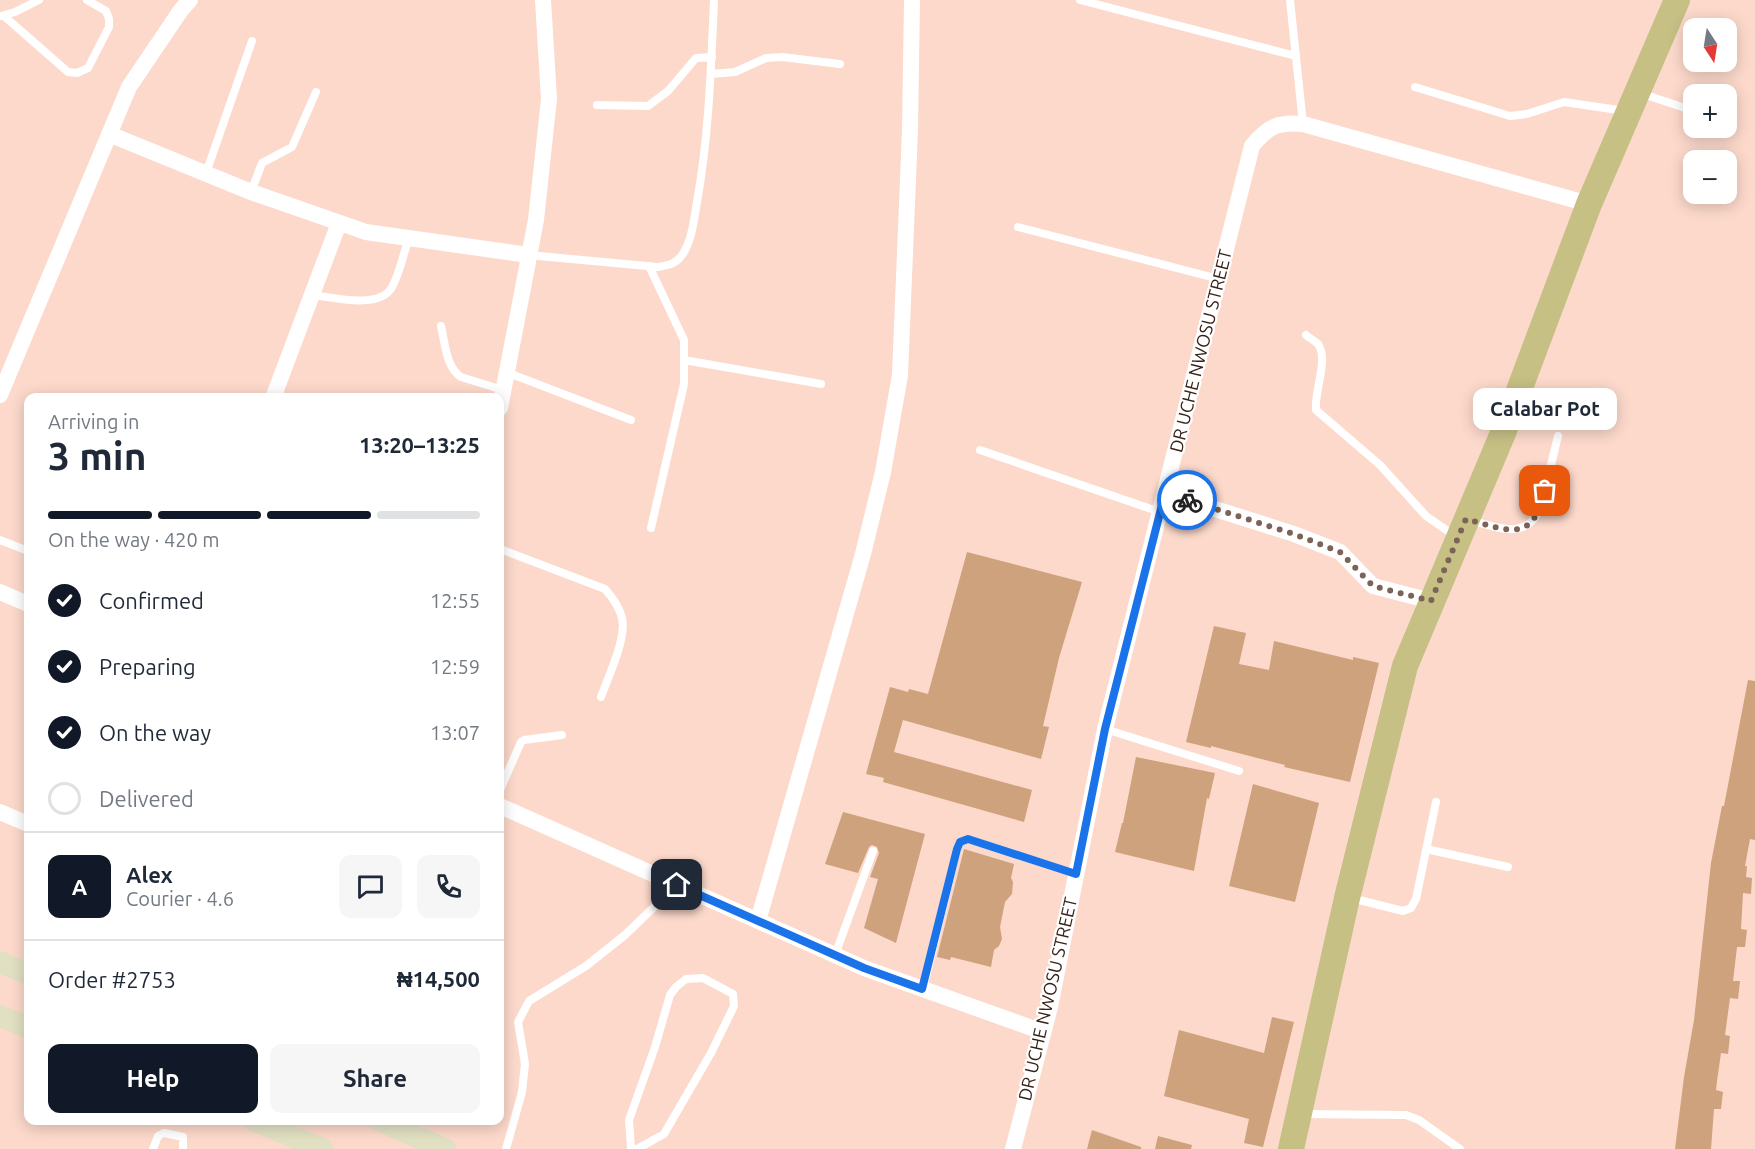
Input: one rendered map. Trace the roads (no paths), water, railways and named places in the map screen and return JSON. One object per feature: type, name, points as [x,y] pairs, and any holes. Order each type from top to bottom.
[{"type":"main road","points":[[1292,1149],[1347,898],[1405,666],[1503,433],[1590,204],[1677,0]]},
{"type":"main road","points":[[0,962],[24,972]]},
{"type":"main road","points":[[0,1016],[24,1025]]},
{"type":"main road","points":[[266,1125],[322,1149]]},
{"type":"main road","points":[[390,1125],[445,1149]]},
{"type":"street","points":[[0,395],[129,87],[190,0]]},
{"type":"street","points":[[502,393],[536,220],[549,99],[543,0]]},
{"type":"street","points":[[758,921],[863,554],[883,472],[900,375],[910,130],[912,0]]},
{"type":"street","name":"DR UCHE NWOSU STREET","points":[[1012,1149],[1043,1032],[1105,729],[1252,146],[1262,134],[1275,125],[1304,124],[1590,204]]},
{"type":"street","points":[[109,134],[251,192],[366,232],[528,255]]},
{"type":"street","points":[[275,393],[339,223]]},
{"type":"street","points":[[1165,493],[1294,534],[1340,552],[1373,586],[1431,601]]},
{"type":"street","points":[[0,592],[24,599]]},
{"type":"street","points":[[504,808],[835,955],[1043,1032]]},
{"type":"street","points":[[0,812],[24,822]]},
{"type":"lane","points":[[39,0],[2,16],[68,72],[77,73],[88,68],[109,27],[109,15],[106,11],[87,0]]},
{"type":"lane","points":[[528,255],[649,266],[669,265],[677,261],[683,253],[689,241],[705,149],[714,0]]},
{"type":"lane","points":[[1080,0],[1296,56]]},
{"type":"lane","points":[[1290,0],[1304,124]]},
{"type":"lane","points":[[206,173],[252,41]]},
{"type":"lane","points":[[597,105],[648,106],[668,91],[696,58],[712,57]]},
{"type":"lane","points":[[711,74],[735,72],[766,58],[782,57],[840,64]]},
{"type":"lane","points":[[1415,87],[1510,116],[1527,114],[1564,102],[1633,102],[1683,109]]},
{"type":"lane","points":[[251,192],[262,163],[292,147],[316,92]]},
{"type":"lane","points":[[1018,227],[1219,279]]},
{"type":"lane","points":[[312,295],[365,301],[381,298],[391,289],[409,238]]},
{"type":"lane","points":[[649,266],[684,340],[684,384],[651,528]]},
{"type":"lane","points":[[441,326],[451,367],[455,373],[503,390]]},
{"type":"lane","points":[[1306,335],[1318,344],[1322,356],[1315,402],[1316,410],[1380,465],[1426,516],[1462,528],[1509,530],[1528,526],[1535,520],[1540,510],[1558,436]]},
{"type":"lane","points":[[684,360],[821,384]]},
{"type":"lane","points":[[506,372],[630,420]]},
{"type":"lane","points":[[980,450],[1161,512]]},
{"type":"lane","points":[[0,540],[24,549]]},
{"type":"lane","points":[[504,551],[604,589],[616,602],[623,620],[621,639],[601,697]]},
{"type":"lane","points":[[1105,729],[1239,771]]},
{"type":"lane","points":[[504,781],[521,742],[562,735]]},
{"type":"lane","points":[[1347,898],[1403,911],[1411,908],[1416,899],[1436,802]]},
{"type":"lane","points":[[922,989],[960,842],[968,839],[1076,874]]},
{"type":"lane","points":[[1426,849],[1508,867]]},
{"type":"lane","points":[[835,955],[873,851]]},
{"type":"lane","points":[[506,1149],[522,1092],[525,1064],[518,1022],[529,1001],[586,966],[625,935],[677,885]]},
{"type":"lane","points":[[632,1149],[629,1120],[656,1047],[670,995],[686,979],[703,978],[733,994],[734,1006],[711,1053],[664,1134],[637,1149]]},
{"type":"lane","points":[[1300,1114],[1406,1115],[1419,1120],[1460,1149]]},
{"type":"lane","points":[[153,1149],[158,1136],[164,1133],[183,1137],[183,1149]]},
{"type":"place","name":"Calabar Pot","points":[[1545,491]]}]
